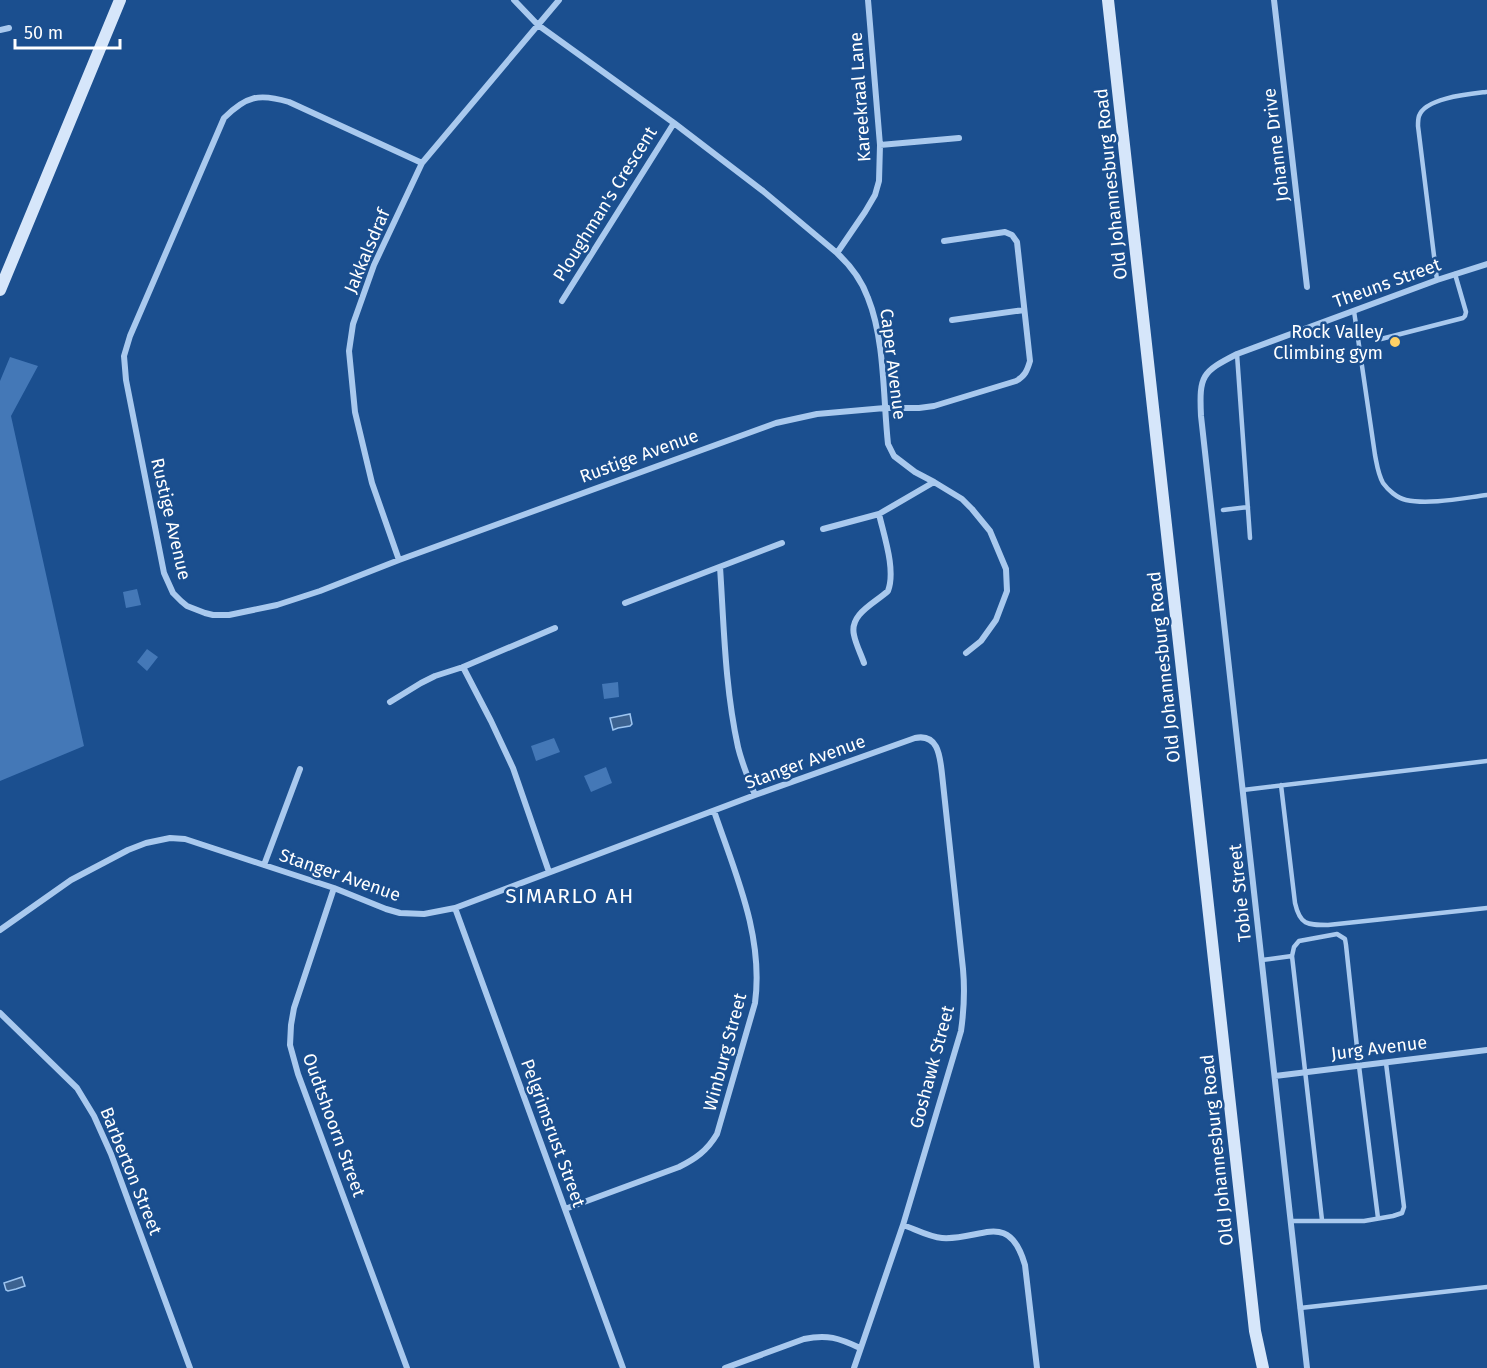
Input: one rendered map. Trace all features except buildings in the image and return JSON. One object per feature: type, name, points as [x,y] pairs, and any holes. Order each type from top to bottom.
[{"type":"main road","points":[[0,290],[120,0]]},
{"type":"main road","name":"Old Johannesburg Road","points":[[1108,0],[1255,1331],[1263,1368]]},
{"type":"main road","name":"Old Johannesburg Road","points":[[1254,1368],[1255,1331]]},
{"type":"street","name":"Caper Avenue","points":[[514,0],[538,25],[674,123],[763,191],[847,262],[868,296],[874,315],[888,444],[894,456],[915,472],[962,500],[983,521],[995,540],[1006,568],[1007,591],[996,620],[981,641],[966,653]]},
{"type":"street","name":"Jakkalsdraf","points":[[399,560],[372,483],[355,412],[348,351],[353,324],[374,265],[422,163],[559,0]]},
{"type":"street","name":"Kareekraal Lane","points":[[837,252],[865,212],[875,195],[879,181],[880,145],[868,0]]},
{"type":"street","name":"Johanne Drive","points":[[1274,0],[1307,287]]},
{"type":"street","points":[[0,30],[9,28]]},
{"type":"street","name":"Rustige Avenue","points":[[422,163],[276,98],[265,96],[253,98],[234,108],[224,118],[130,336],[124,356],[126,380],[164,573],[173,593],[187,606],[213,615],[229,615],[277,605],[776,423],[817,414],[934,406],[1016,381],[1023,377],[1030,361],[1017,242],[1012,235],[1005,232],[944,241]]},
{"type":"street","name":"Ploughman's Crescent","points":[[562,301],[674,123]]},
{"type":"street","points":[[880,145],[959,138]]},
{"type":"street","name":"Theuns Street","points":[[1201,416],[1201,386],[1213,366],[1237,354],[1437,280],[1487,264]]},
{"type":"street","points":[[952,320],[1024,310]]},
{"type":"street","name":"Tobie Street","points":[[1201,416],[1306,1368]]},
{"type":"street","points":[[823,529],[879,514],[934,482]]},
{"type":"street","points":[[864,663],[853,633],[855,621],[888,591],[890,585],[890,567],[879,514]]},
{"type":"street","points":[[625,603],[782,543]]},
{"type":"street","points":[[720,567],[727,676],[733,716],[738,748],[755,795]]},
{"type":"street","points":[[390,702],[435,676],[463,667],[555,628]]},
{"type":"street","points":[[463,667],[513,768],[549,872]]},
{"type":"street","name":"Stanger Avenue","points":[[0,930],[71,879],[128,849],[162,839],[185,839],[334,888],[400,913],[424,914],[454,908],[755,795],[921,737]]},
{"type":"street","name":"Goshawk Street","points":[[854,1368],[903,1225],[961,1031],[964,1001],[963,969],[940,759],[938,749],[933,742],[921,737]]},
{"type":"street","points":[[264,865],[300,769]]},
{"type":"street","name":"Winburg Street","points":[[565,1209],[692,1161],[703,1153],[717,1134],[753,1011],[758,986],[749,913],[714,811]]},
{"type":"street","name":"Oudtshoorn Street","points":[[334,888],[294,1008],[290,1045],[298,1074],[408,1368]]},
{"type":"street","name":"Pelgrimsrust Street","points":[[454,908],[623,1368]]},
{"type":"street","name":"Barberton Street","points":[[0,1013],[77,1088],[94,1116],[111,1154],[189,1368]]},
{"type":"street","name":"Jurg Avenue","points":[[1275,1076],[1487,1050]]},
{"type":"street","points":[[903,1225],[940,1238],[992,1231],[1010,1237],[1017,1244],[1026,1265],[1037,1368]]},
{"type":"street","points":[[724,1368],[815,1336],[836,1338],[860,1348]]},
{"type":"lane","points":[[1437,280],[1418,126],[1419,116],[1422,110],[1436,102],[1485,92]]},
{"type":"lane","points":[[1381,339],[1464,318],[1466,312],[1455,274]]},
{"type":"lane","points":[[1354,311],[1375,455],[1378,472],[1384,483],[1390,491],[1403,499],[1415,501],[1487,495]]},
{"type":"lane","points":[[1237,354],[1250,538]]},
{"type":"lane","points":[[1222,510],[1248,507]]},
{"type":"lane","points":[[1243,790],[1487,761]]},
{"type":"lane","points":[[1281,785],[1295,903],[1297,913],[1305,923],[1328,925],[1487,908]]},
{"type":"lane","points":[[1322,1220],[1292,956],[1294,947],[1299,941],[1337,934],[1345,939],[1347,945],[1378,1218]]},
{"type":"lane","points":[[1262,960],[1292,956]]},
{"type":"lane","points":[[1291,1221],[1364,1221],[1402,1213],[1404,1207],[1386,1063]]},
{"type":"lane","points":[[1300,1308],[1487,1287]]},
{"type":"water","points":[[630,714],[632,724],[630,726],[613,730],[610,718]]},
{"type":"water","points":[[22,1277],[25,1286],[6,1290],[4,1283]]},
{"type":"place","name":"Rock Valley Climbing gym","points":[[1395,342]]},
{"type":"district","name":"SIMARLO AH","points":[[570,896]]}]
